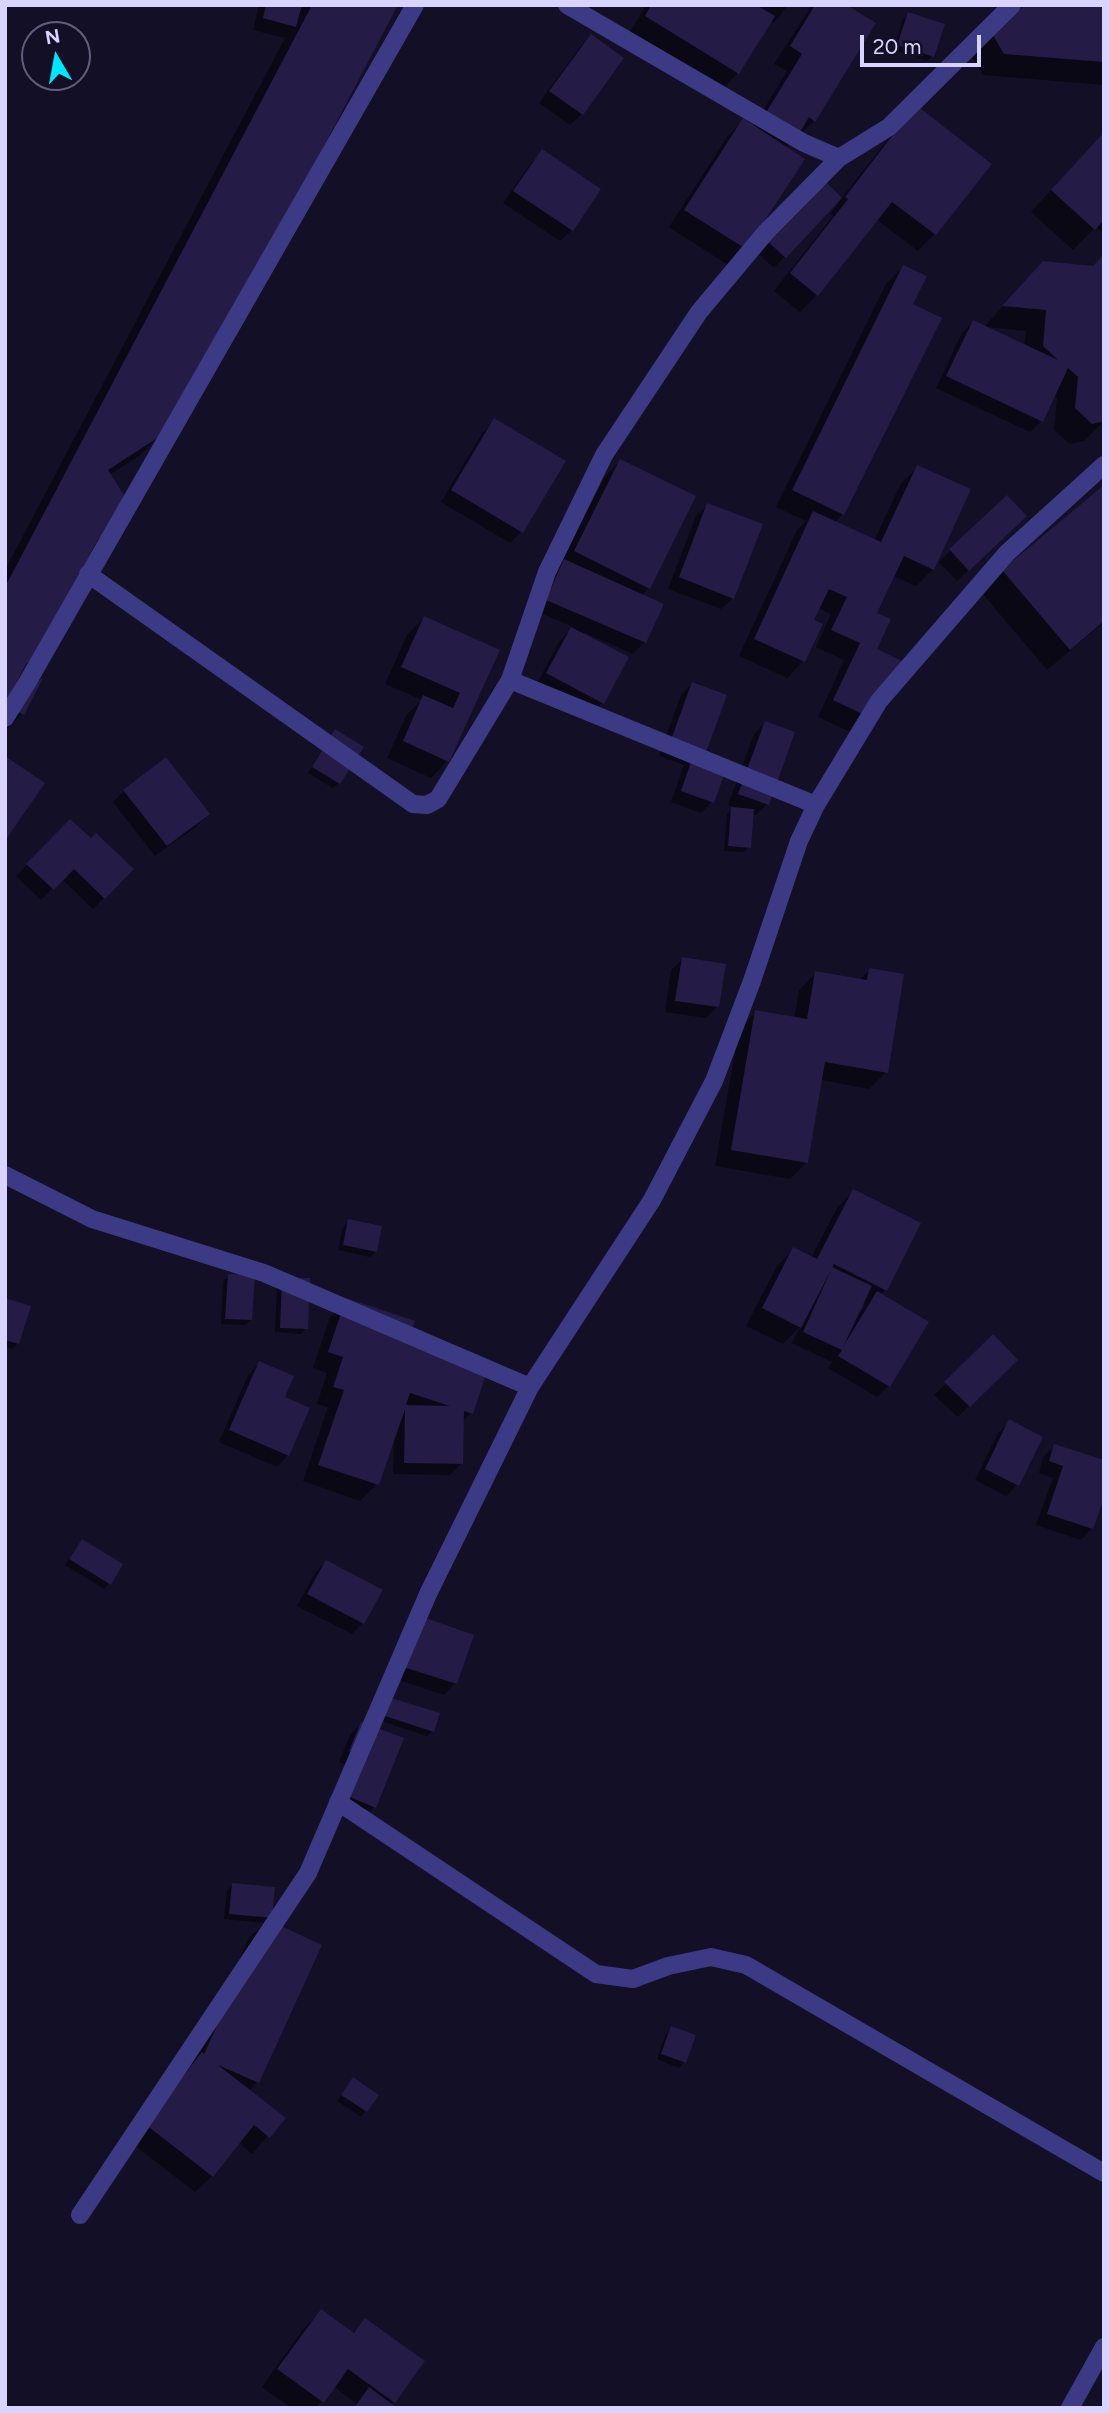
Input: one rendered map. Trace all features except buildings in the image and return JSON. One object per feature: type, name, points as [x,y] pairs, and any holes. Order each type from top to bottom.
[{"type":"street","points":[[5,718],[415,5]]},
{"type":"street","points":[[567,5],[804,143],[839,158]]},
{"type":"street","points":[[88,574],[413,804],[427,805],[438,799],[510,680],[547,572],[604,455],[699,312],[766,232],[839,158],[889,127],[1012,5]]},
{"type":"street","points":[[80,2216],[308,1873],[428,1594],[530,1387],[652,1200],[714,1081],[752,981],[799,841],[816,804],[879,701],[1007,553],[1104,465]]},
{"type":"street","points":[[510,680],[816,804]]},
{"type":"street","points":[[5,1175],[92,1219],[264,1273],[530,1387]]},
{"type":"street","points":[[338,1802],[596,1974],[633,1979],[667,1966],[711,1957],[746,1965],[1104,2172]]},
{"type":"street","points":[[1070,2408],[1104,2347]]}]
